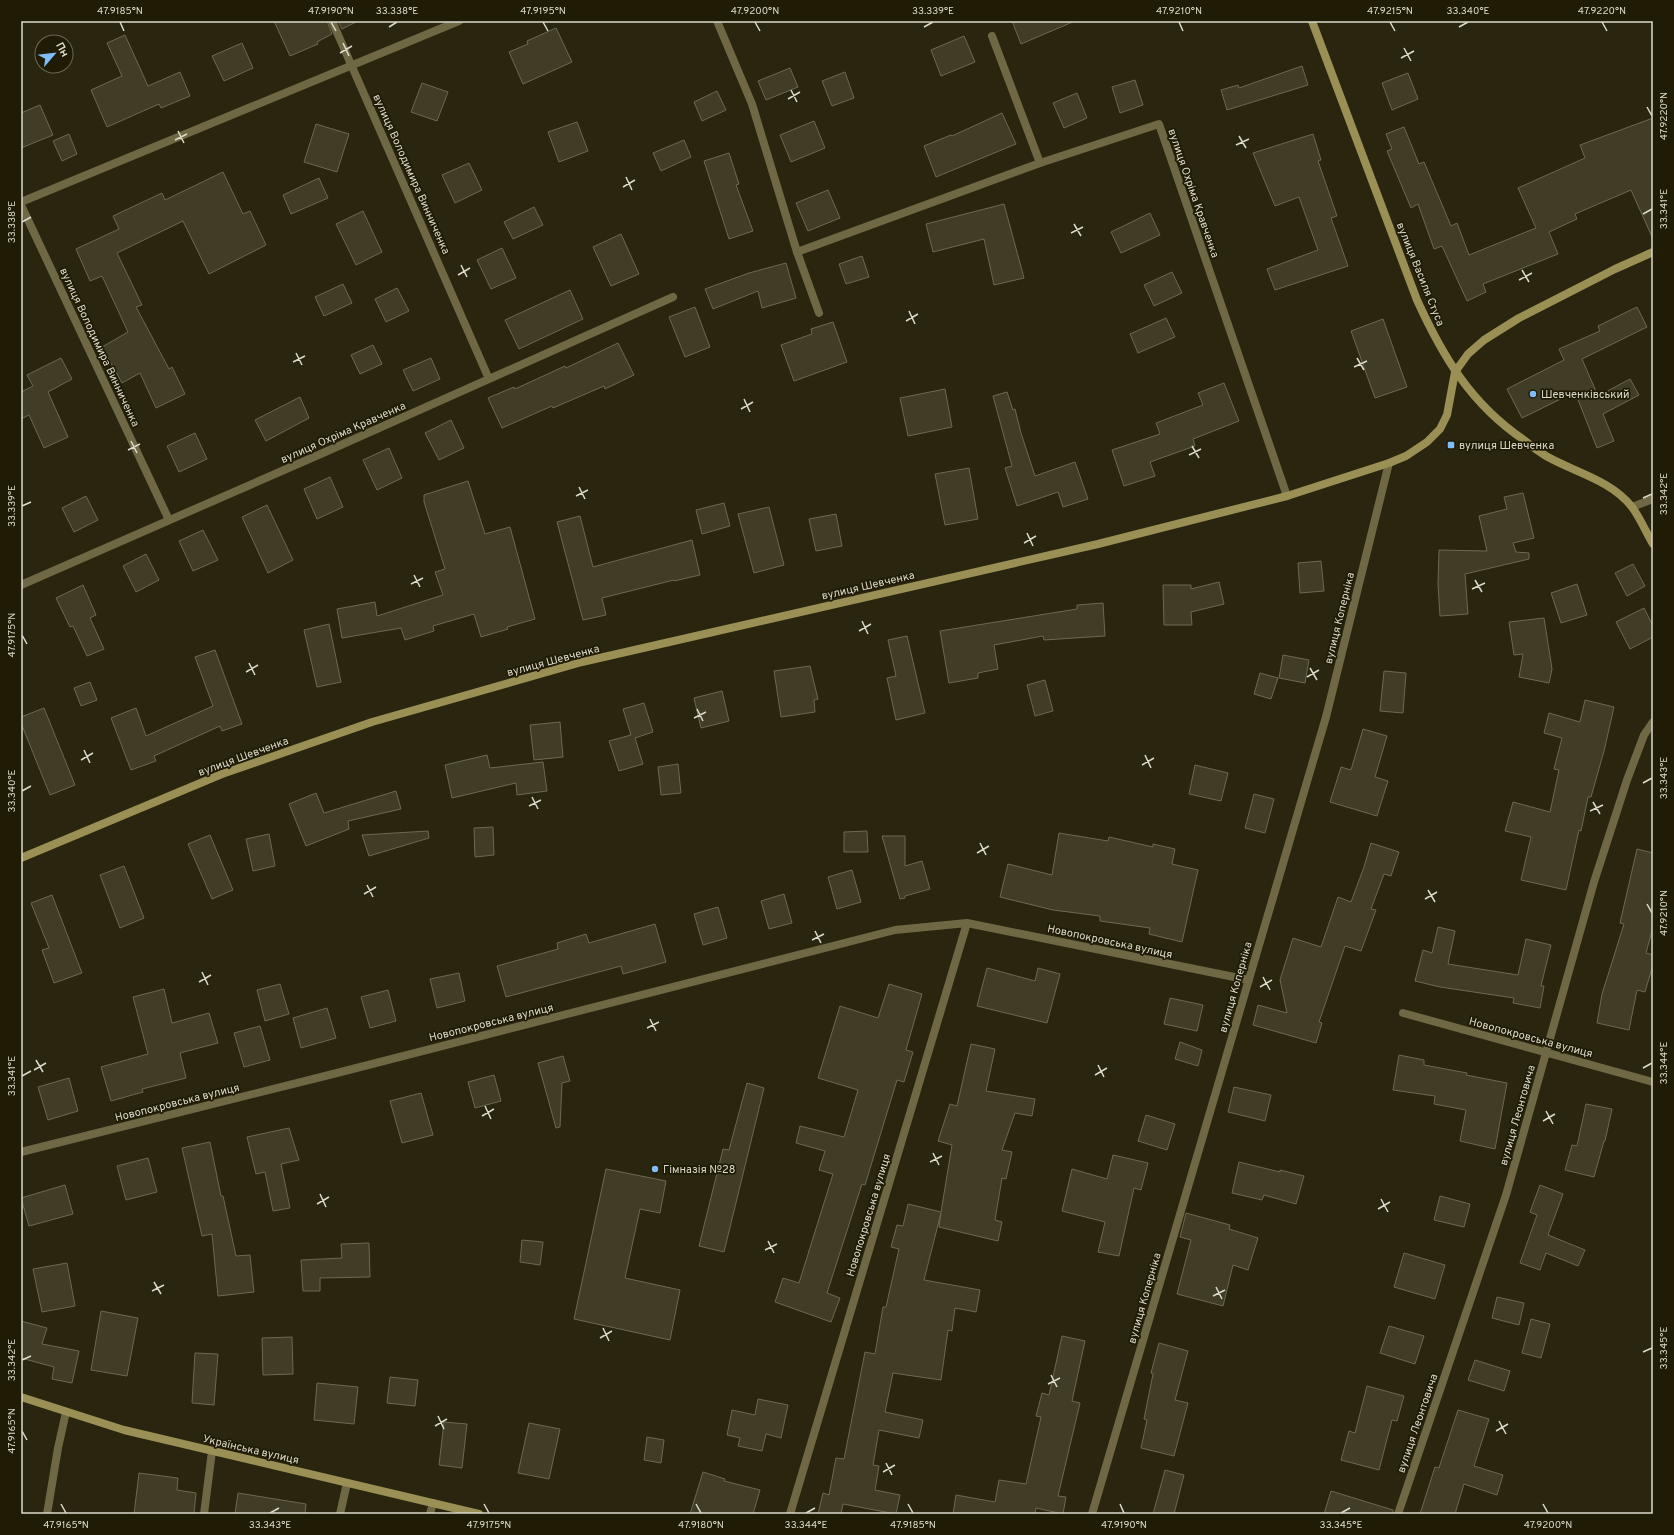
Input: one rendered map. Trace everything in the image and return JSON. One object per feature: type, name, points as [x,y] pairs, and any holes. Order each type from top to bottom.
[{"type":"street","name":"вулиця Володимира Винниченка","points":[[332,21],[489,379]]},
{"type":"street","name":"вулиця Володимира Винниченка","points":[[169,520],[21,203],[459,21]]},
{"type":"street","points":[[717,21],[752,104],[797,252],[819,313]]},
{"type":"street","name":"вулиця Василя Стуса","points":[[1312,21],[1417,300],[1430,328],[1455,372],[1480,404],[1517,436],[1546,456],[1591,477],[1614,491],[1632,507],[1653,544]]},
{"type":"street","points":[[992,36],[1040,163]]},
{"type":"street","name":"вулиця Охріма Кравченка","points":[[797,252],[1040,163],[1159,124],[1287,496]]},
{"type":"street","name":"вулиця Шевченка","points":[[21,858],[222,774],[380,720],[582,662],[1098,544],[1287,496],[1389,463],[1406,456],[1427,442],[1440,429],[1447,415],[1455,372],[1468,354],[1484,340],[1519,318],[1653,252]]},
{"type":"street","name":"вулиця Охріма Кравченка","points":[[21,585],[673,297]]},
{"type":"street","name":"вулиця Коперніка","points":[[1092,1514],[1326,717],[1389,463]]},
{"type":"street","points":[[1632,507],[1653,499]]},
{"type":"street","name":"вулиця Леонтовича","points":[[1398,1514],[1506,1195],[1594,882],[1627,780],[1644,735],[1653,722]]},
{"type":"street","name":"Новопокровська вулиця","points":[[790,1514],[967,923]]},
{"type":"street","name":"Новопокровська вулиця","points":[[21,1152],[333,1074],[895,930],[967,923],[1249,980]]},
{"type":"street","name":"Новопокровська вулиця","points":[[1403,1013],[1653,1082]]},
{"type":"street","name":"Українська вулиця","points":[[21,1397],[124,1430],[478,1514]]},
{"type":"street","points":[[46,1514],[66,1412]]},
{"type":"street","points":[[204,1514],[212,1451]]},
{"type":"street","points":[[340,1514],[347,1483]]},
{"type":"street","points":[[430,1514],[434,1503]]},
{"type":"building","points":[[274,21],[327,21],[332,34],[317,42],[318,44],[290,56]]},
{"type":"building","points":[[338,21],[358,21],[342,29]]},
{"type":"building","points":[[1012,21],[1075,21],[1021,44]]},
{"type":"building","points":[[556,28],[572,62],[523,84],[509,52],[528,44],[527,41]]},
{"type":"building","points":[[125,35],[148,86],[180,72],[190,96],[161,108],[159,104],[107,127],[91,90],[122,76],[107,43]]},
{"type":"building","points":[[964,36],[975,62],[941,76],[931,50]]},
{"type":"building","points":[[242,43],[253,68],[224,81],[212,56]]},
{"type":"building","points":[[1302,66],[1308,85],[1227,110],[1221,90],[1238,85],[1239,88]]},
{"type":"building","points":[[790,68],[798,87],[766,100],[758,81]]},
{"type":"building","points":[[845,72],[854,98],[832,106],[822,81]]},
{"type":"building","points":[[1408,73],[1418,99],[1392,110],[1382,83]]},
{"type":"building","points":[[1135,80],[1143,105],[1120,113],[1112,87]]},
{"type":"building","points":[[422,83],[448,92],[437,121],[411,112]]},
{"type":"building","points":[[717,91],[726,110],[702,121],[694,102]]},
{"type":"building","points":[[1077,93],[1087,118],[1064,128],[1053,103]]},
{"type":"building","points":[[40,105],[53,135],[21,148],[21,113]]},
{"type":"building","points":[[1002,113],[1016,144],[936,177],[924,146],[951,135],[952,136]]},
{"type":"building","points":[[1653,118],[1653,239],[1631,190],[1575,214],[1577,219],[1549,232],[1558,254],[1483,284],[1486,292],[1467,301],[1442,246],[1434,249],[1418,204],[1411,208],[1387,151],[1392,149],[1386,134],[1404,127],[1419,164],[1424,162],[1451,226],[1457,223],[1469,255],[1536,228],[1518,188],[1585,158],[1580,145]]},
{"type":"building","points":[[814,121],[825,148],[791,162],[780,135]]},
{"type":"building","points":[[577,122],[588,151],[559,162],[548,132]]},
{"type":"building","points":[[316,124],[349,134],[337,172],[304,162]]},
{"type":"building","points":[[69,134],[77,154],[62,161],[53,141]]},
{"type":"building","points":[[1313,134],[1321,160],[1318,161],[1337,216],[1331,218],[1348,266],[1275,290],[1267,269],[1318,250],[1299,197],[1275,206],[1253,153]]},
{"type":"building","points":[[684,140],[691,157],[661,171],[653,153]]},
{"type":"building","points":[[729,153],[739,184],[736,185],[753,231],[729,239],[704,161]]},
{"type":"building","points":[[469,163],[482,190],[455,203],[442,175]]},
{"type":"building","points":[[223,172],[243,214],[250,211],[266,245],[209,274],[183,221],[117,253],[142,305],[136,307],[169,369],[172,367],[185,394],[156,408],[140,373],[122,383],[102,347],[128,332],[102,276],[90,281],[76,249],[119,229],[113,216],[162,193],[165,200]]},
{"type":"building","points":[[319,178],[328,198],[291,214],[283,195]]},
{"type":"building","points":[[828,190],[840,218],[808,231],[796,203]]},
{"type":"building","points":[[1004,204],[1024,278],[994,285],[984,239],[933,252],[926,224]]},
{"type":"building","points":[[534,207],[543,225],[513,239],[504,222]]},
{"type":"building","points":[[363,211],[382,252],[356,265],[336,224]]},
{"type":"building","points":[[1150,213],[1160,235],[1121,253],[1111,232]]},
{"type":"building","points":[[621,234],[639,274],[611,286],[593,247]]},
{"type":"building","points":[[502,248],[516,278],[491,289],[477,260]]},
{"type":"building","points":[[862,256],[869,277],[846,284],[839,264]]},
{"type":"building","points":[[786,263],[796,298],[762,308],[758,291],[713,309],[705,289],[749,273]]},
{"type":"building","points":[[1172,272],[1182,293],[1154,306],[1144,285]]},
{"type":"building","points":[[343,284],[352,303],[324,316],[315,297]]},
{"type":"building","points":[[397,288],[409,311],[386,322],[375,299]]},
{"type":"building","points":[[570,290],[583,319],[519,349],[505,320]]},
{"type":"building","points":[[695,307],[710,347],[685,357],[669,317]]},
{"type":"building","points":[[1637,307],[1647,327],[1582,359],[1598,396],[1630,379],[1639,395],[1603,414],[1614,441],[1597,448],[1575,392],[1522,418],[1507,389],[1564,360],[1559,349],[1600,331],[1598,326]]},
{"type":"building","points":[[1166,318],[1175,337],[1138,353],[1130,334]]},
{"type":"building","points":[[1383,319],[1407,387],[1375,398],[1351,331]]},
{"type":"building","points":[[833,322],[847,362],[794,381],[781,345],[812,334],[811,329]]},
{"type":"building","points":[[618,343],[634,375],[605,389],[604,386],[553,408],[552,406],[502,428],[488,398],[514,387],[515,389],[565,366],[566,368]]},
{"type":"building","points":[[373,345],[382,364],[360,374],[351,355]]},
{"type":"building","points":[[61,358],[72,379],[48,392],[68,437],[44,448],[29,415],[21,419],[21,392],[33,386],[27,375]]},
{"type":"building","points":[[431,358],[440,379],[413,391],[403,370]]},
{"type":"building","points":[[1224,383],[1239,421],[1193,439],[1195,446],[1150,462],[1155,476],[1124,486],[1112,450],[1160,434],[1156,423],[1203,405],[1198,393]]},
{"type":"building","points":[[945,389],[952,427],[908,436],[900,398]]},
{"type":"building","points":[[1007,392],[1013,410],[1015,409],[1035,476],[1075,462],[1088,499],[1063,507],[1058,492],[1017,506],[1005,468],[1012,466],[993,396]]},
{"type":"building","points":[[300,397],[309,418],[266,441],[255,420]]},
{"type":"building","points":[[451,420],[464,448],[439,460],[425,433]]},
{"type":"building","points":[[195,433],[207,459],[179,472],[167,446]]},
{"type":"building","points":[[389,448],[402,478],[377,490],[363,460]]},
{"type":"building","points":[[969,468],[978,519],[945,525],[935,474]]},
{"type":"building","points":[[330,477],[343,507],[317,519],[304,489]]},
{"type":"building","points":[[468,481],[485,534],[510,527],[535,619],[507,627],[508,629],[481,637],[474,614],[433,626],[434,631],[405,640],[401,628],[342,638],[337,609],[375,602],[377,616],[443,595],[435,572],[445,569],[424,502],[424,495]]},
{"type":"building","points":[[1523,493],[1534,538],[1513,543],[1516,552],[1529,553],[1529,559],[1465,574],[1468,614],[1440,616],[1438,584],[1439,550],[1487,551],[1479,516],[1507,509],[1504,497]]},
{"type":"building","points":[[86,496],[98,520],[74,532],[62,508]]},
{"type":"building","points":[[724,503],[730,526],[702,534],[696,510]]},
{"type":"building","points":[[267,505],[293,560],[268,573],[242,517]]},
{"type":"building","points":[[769,507],[784,565],[754,573],[738,514]]},
{"type":"building","points":[[836,514],[842,546],[816,551],[809,519]]},
{"type":"building","points":[[580,516],[593,567],[692,540],[700,575],[602,598],[606,615],[583,620],[557,522]]},
{"type":"building","points":[[203,530],[218,560],[193,571],[179,541]]},
{"type":"building","points":[[146,554],[159,580],[136,592],[123,566]]},
{"type":"building","points":[[1321,561],[1324,591],[1300,593],[1298,563]]},
{"type":"building","points":[[1633,564],[1645,586],[1627,596],[1615,573]]},
{"type":"building","points":[[1219,582],[1224,604],[1191,612],[1192,625],[1164,625],[1163,585],[1191,585],[1191,589]]},
{"type":"building","points":[[1577,584],[1587,615],[1561,623],[1551,593]]},
{"type":"building","points":[[83,585],[96,615],[90,618],[104,649],[87,656],[73,626],[70,627],[56,598]]},
{"type":"building","points":[[1103,603],[1105,636],[1044,640],[1043,636],[994,645],[998,669],[978,673],[978,678],[949,683],[940,631],[1077,609],[1077,605]]},
{"type":"building","points":[[1644,608],[1653,626],[1653,637],[1630,649],[1616,622]]},
{"type":"building","points":[[1544,618],[1552,669],[1549,683],[1519,677],[1523,654],[1514,655],[1509,622]]},
{"type":"building","points":[[329,624],[341,682],[317,687],[304,630]]},
{"type":"building","points":[[907,636],[925,713],[896,720],[887,678],[896,676],[888,640]]},
{"type":"building","points":[[215,650],[242,724],[222,731],[220,726],[154,756],[156,761],[131,770],[111,718],[136,708],[146,736],[213,706],[195,657]]},
{"type":"building","points":[[1283,655],[1309,660],[1305,683],[1279,678]]},
{"type":"building","points":[[810,666],[818,699],[814,700],[815,712],[781,717],[774,671]]},
{"type":"building","points":[[1384,671],[1406,673],[1403,713],[1380,711]]},
{"type":"building","points":[[1260,673],[1278,678],[1271,699],[1254,694]]},
{"type":"building","points":[[1045,680],[1053,711],[1035,716],[1027,685]]},
{"type":"building","points":[[90,682],[97,700],[81,706],[74,688]]},
{"type":"building","points":[[722,691],[729,721],[701,728],[694,698]]},
{"type":"building","points":[[1585,700],[1614,707],[1604,751],[1591,797],[1588,797],[1581,831],[1579,830],[1566,890],[1521,880],[1531,837],[1505,831],[1513,802],[1550,812],[1559,770],[1554,769],[1562,738],[1544,733],[1549,713],[1580,722]]},
{"type":"building","points":[[644,703],[653,732],[635,738],[643,764],[619,771],[609,741],[631,735],[623,709]]},
{"type":"building","points":[[44,708],[75,785],[50,795],[21,723],[21,717]]},
{"type":"building","points":[[560,722],[563,757],[534,760],[530,725]]},
{"type":"building","points":[[1363,729],[1387,736],[1375,777],[1388,781],[1377,816],[1330,802],[1341,767],[1351,770]]},
{"type":"building","points":[[487,755],[490,768],[543,762],[547,791],[517,795],[516,783],[452,798],[445,765]]},
{"type":"building","points":[[678,764],[681,793],[661,795],[658,767]]},
{"type":"building","points":[[1195,765],[1228,773],[1221,801],[1189,794]]},
{"type":"building","points":[[396,791],[401,809],[348,821],[349,829],[306,846],[289,804],[316,793],[324,813]]},
{"type":"building","points":[[1254,794],[1274,799],[1265,833],[1245,828]]},
{"type":"building","points":[[493,827],[494,855],[475,857],[474,828]]},
{"type":"building","points":[[428,831],[429,838],[369,856],[362,835]]},
{"type":"building","points":[[867,831],[868,852],[844,852],[844,832]]},
{"type":"building","points":[[1059,833],[1108,841],[1109,837],[1153,847],[1153,844],[1175,849],[1172,864],[1198,870],[1182,942],[1149,934],[1150,928],[1100,921],[1100,916],[1053,910],[1000,897],[1008,864],[1052,875]]},
{"type":"building","points":[[269,834],[275,866],[253,871],[246,839]]},
{"type":"building","points":[[210,835],[233,890],[212,899],[188,844]]},
{"type":"building","points":[[882,836],[905,836],[905,866],[922,861],[930,889],[905,896],[905,898],[900,899]]},
{"type":"building","points":[[1371,843],[1399,852],[1391,876],[1384,874],[1371,909],[1376,910],[1361,951],[1345,946],[1319,1022],[1322,1023],[1316,1043],[1253,1025],[1258,1005],[1287,1013],[1280,980],[1293,938],[1321,947],[1338,897],[1351,902]]},
{"type":"building","points":[[1637,849],[1653,853],[1653,927],[1646,953],[1653,955],[1653,965],[1645,992],[1637,990],[1629,1030],[1597,1023],[1602,994],[1624,924],[1620,923]]},
{"type":"building","points":[[124,866],[144,918],[120,928],[100,875]]},
{"type":"building","points":[[852,870],[861,902],[837,909],[828,877]]},
{"type":"building","points":[[784,894],[792,923],[769,929],[761,901]]},
{"type":"building","points":[[52,895],[82,973],[54,983],[42,950],[49,948],[31,903]]},
{"type":"building","points":[[718,907],[727,938],[703,945],[694,914]]},
{"type":"building","points":[[655,924],[666,962],[623,974],[621,966],[506,997],[497,966],[558,949],[557,943],[586,934],[589,943]]},
{"type":"building","points":[[1438,927],[1455,931],[1448,964],[1518,975],[1526,939],[1551,945],[1541,986],[1544,986],[1540,1008],[1513,1003],[1514,998],[1440,987],[1415,981],[1423,950],[1432,953]]},
{"type":"building","points":[[987,968],[1035,981],[1038,968],[1060,974],[1047,1023],[977,1006]]},
{"type":"building","points":[[459,973],[465,1001],[437,1008],[430,979]]},
{"type":"building","points":[[280,984],[289,1014],[265,1021],[257,990]]},
{"type":"building","points":[[889,984],[922,994],[906,1050],[913,1052],[904,1082],[897,1080],[865,1185],[862,1184],[827,1293],[840,1298],[831,1322],[775,1302],[783,1278],[799,1283],[833,1174],[819,1170],[825,1151],[796,1143],[800,1126],[844,1137],[858,1090],[818,1078],[840,1006],[878,1018]]},
{"type":"building","points":[[164,989],[172,1023],[209,1013],[218,1043],[180,1053],[186,1078],[142,1089],[143,1092],[111,1101],[101,1067],[148,1054],[133,997]]},
{"type":"building","points":[[388,990],[396,1021],[370,1028],[361,997]]},
{"type":"building","points":[[1170,998],[1203,1005],[1197,1031],[1164,1024]]},
{"type":"building","points":[[327,1008],[336,1038],[301,1048],[293,1018]]},
{"type":"building","points":[[260,1026],[270,1060],[244,1067],[234,1033]]},
{"type":"building","points":[[1180,1042],[1202,1050],[1198,1066],[1175,1059]]},
{"type":"building","points":[[971,1044],[995,1049],[986,1091],[1035,1099],[1032,1116],[1015,1113],[1002,1150],[1012,1152],[1006,1179],[1002,1178],[995,1220],[1002,1222],[998,1241],[939,1227],[941,1213],[924,1280],[980,1290],[976,1312],[955,1308],[952,1331],[948,1330],[941,1380],[893,1373],[885,1412],[923,1420],[919,1438],[879,1430],[873,1465],[879,1466],[875,1490],[900,1495],[896,1514],[843,1504],[841,1514],[818,1514],[823,1493],[829,1495],[836,1458],[844,1459],[865,1352],[875,1354],[883,1307],[886,1307],[899,1249],[891,1247],[897,1225],[903,1226],[908,1204],[941,1212],[952,1145],[938,1141],[950,1104],[957,1106]]},
{"type":"building","points":[[1399,1055],[1424,1060],[1424,1065],[1467,1073],[1466,1075],[1507,1083],[1495,1149],[1460,1141],[1466,1110],[1434,1104],[1435,1096],[1393,1090]]},
{"type":"building","points":[[563,1056],[570,1081],[562,1083],[560,1127],[556,1128],[538,1063]]},
{"type":"building","points":[[494,1075],[501,1101],[475,1108],[468,1082]]},
{"type":"building","points":[[69,1078],[78,1111],[48,1120],[38,1087]]},
{"type":"building","points":[[747,1083],[764,1088],[724,1252],[699,1246],[723,1149],[729,1150]]},
{"type":"building","points":[[1234,1087],[1271,1095],[1265,1121],[1228,1112]]},
{"type":"building","points":[[421,1093],[433,1135],[402,1143],[390,1101]]},
{"type":"building","points":[[1586,1104],[1612,1109],[1605,1141],[1594,1177],[1565,1170],[1572,1145],[1577,1146]]},
{"type":"building","points":[[1146,1115],[1175,1124],[1167,1150],[1138,1141]]},
{"type":"building","points":[[289,1128],[299,1160],[281,1164],[290,1208],[273,1211],[265,1172],[256,1174],[247,1137]]},
{"type":"building","points":[[210,1142],[221,1196],[223,1196],[236,1256],[250,1255],[254,1292],[218,1296],[212,1234],[202,1236],[182,1148]]},
{"type":"building","points":[[1113,1155],[1148,1163],[1141,1190],[1134,1188],[1119,1256],[1098,1252],[1105,1222],[1062,1211],[1072,1169],[1107,1179]]},
{"type":"building","points":[[148,1158],[157,1192],[126,1200],[117,1166]]},
{"type":"building","points":[[1239,1162],[1304,1176],[1296,1204],[1264,1195],[1262,1200],[1232,1193]]},
{"type":"building","points":[[606,1169],[666,1181],[660,1213],[640,1209],[625,1278],[680,1290],[670,1340],[574,1319]]},
{"type":"building","points":[[65,1185],[73,1214],[29,1226],[21,1198]]},
{"type":"building","points":[[1540,1185],[1563,1194],[1548,1235],[1585,1250],[1578,1266],[1546,1253],[1540,1270],[1520,1263],[1537,1215],[1530,1212]]},
{"type":"building","points":[[1440,1196],[1470,1204],[1464,1227],[1434,1220]]},
{"type":"building","points":[[1186,1213],[1230,1225],[1229,1229],[1258,1238],[1248,1270],[1233,1265],[1223,1306],[1177,1294],[1191,1240],[1180,1237]]},
{"type":"building","points":[[522,1240],[543,1242],[540,1265],[520,1262]]},
{"type":"building","points":[[369,1243],[370,1277],[320,1278],[320,1291],[303,1291],[301,1260],[342,1258],[341,1244]]},
{"type":"building","points":[[1404,1253],[1445,1265],[1435,1299],[1394,1287]]},
{"type":"building","points":[[67,1263],[75,1306],[42,1312],[33,1269]]},
{"type":"building","points":[[1497,1297],[1524,1303],[1519,1325],[1492,1318]]},
{"type":"building","points":[[101,1311],[138,1318],[127,1376],[91,1370]]},
{"type":"building","points":[[1531,1319],[1550,1324],[1541,1358],[1522,1353]]},
{"type":"building","points":[[21,1321],[47,1328],[42,1344],[79,1351],[72,1383],[52,1379],[54,1367],[21,1358]]},
{"type":"building","points":[[1389,1326],[1424,1336],[1415,1364],[1380,1353]]},
{"type":"building","points":[[1062,1336],[1085,1341],[1072,1401],[1080,1403],[1058,1496],[1066,1497],[1063,1514],[1036,1508],[1035,1514],[953,1514],[956,1495],[995,1502],[999,1480],[1026,1484],[1041,1417],[1036,1416],[1042,1393],[1049,1395]]},
{"type":"building","points":[[292,1337],[293,1374],[263,1375],[262,1338]]},
{"type":"building","points":[[1159,1343],[1188,1351],[1175,1400],[1188,1403],[1174,1456],[1141,1448],[1147,1420],[1144,1419],[1153,1374],[1151,1373]]},
{"type":"building","points":[[195,1353],[218,1354],[214,1405],[192,1403]]},
{"type":"building","points":[[1475,1360],[1510,1371],[1504,1391],[1468,1380]]},
{"type":"building","points":[[390,1377],[418,1380],[415,1406],[387,1403]]},
{"type":"building","points":[[317,1383],[358,1387],[354,1424],[314,1420]]},
{"type":"building","points":[[1367,1386],[1404,1396],[1397,1421],[1392,1420],[1379,1470],[1341,1460],[1349,1431],[1355,1433]]},
{"type":"building","points":[[758,1399],[788,1405],[781,1438],[766,1434],[762,1451],[738,1446],[740,1438],[727,1435],[732,1410],[755,1415]]},
{"type":"building","points":[[1458,1410],[1489,1419],[1474,1466],[1503,1475],[1497,1495],[1464,1484],[1455,1514],[1420,1514],[1435,1467],[1439,1468]]},
{"type":"building","points":[[444,1422],[467,1424],[462,1468],[439,1465]]},
{"type":"building","points":[[529,1423],[560,1429],[549,1479],[518,1473]]},
{"type":"building","points":[[647,1437],[664,1440],[661,1463],[644,1460]]},
{"type":"building","points":[[1165,1470],[1184,1475],[1174,1514],[1153,1514]]},
{"type":"building","points":[[703,1472],[725,1479],[724,1481],[760,1490],[753,1514],[690,1514]]},
{"type":"building","points":[[139,1473],[178,1478],[177,1490],[196,1493],[194,1514],[134,1514]]},
{"type":"building","points":[[1331,1491],[1393,1510],[1393,1514],[1324,1514]]},
{"type":"building","points":[[238,1493],[306,1504],[305,1514],[235,1514]]},
{"type":"place","name":"Шевченківський","points":[[1533,394]]},
{"type":"place","name":"вулиця Шевченка","points":[[1451,445]]},
{"type":"place","name":"Гімназія №28","points":[[655,1169]]}]
